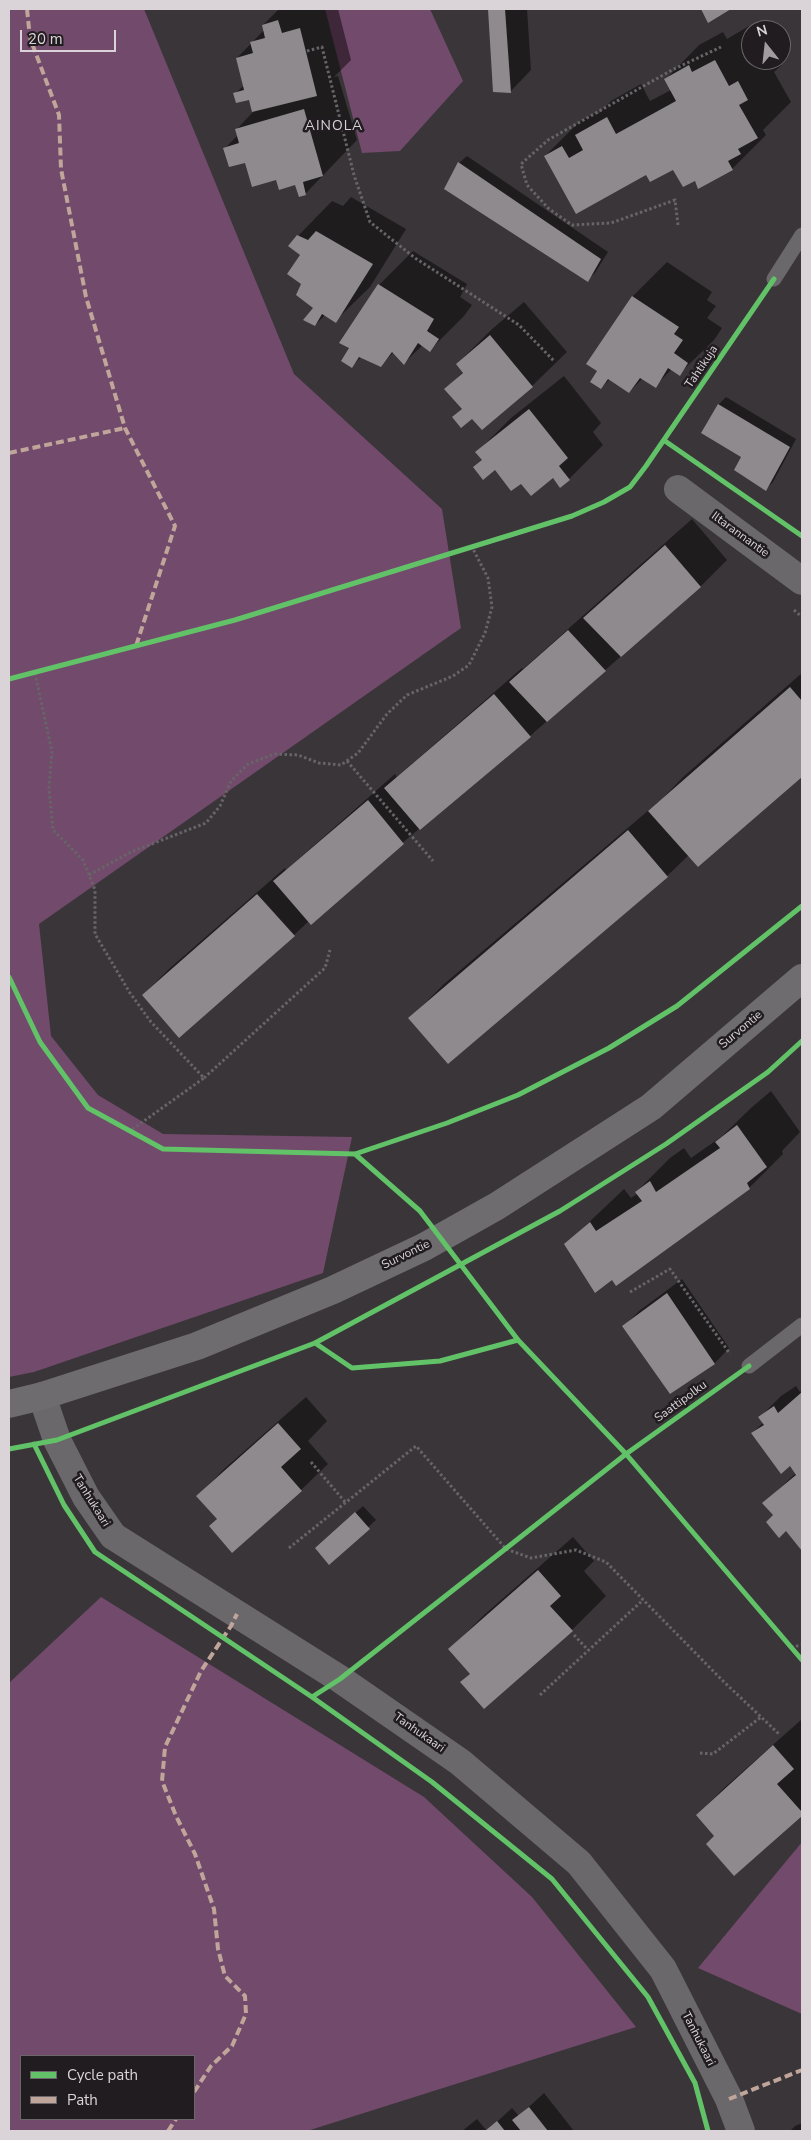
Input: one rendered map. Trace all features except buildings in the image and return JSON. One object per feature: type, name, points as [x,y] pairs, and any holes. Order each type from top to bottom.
[{"type":"main road","name":"Survontie","points":[[9,1404],[42,1396],[197,1346],[333,1290],[424,1247],[497,1206],[651,1107],[802,978]]},
{"type":"street","name":"Iltarannantie","points":[[678,489],[802,581]]},
{"type":"street","name":"Tanhukaari","points":[[42,1396],[57,1440],[86,1497],[113,1536],[340,1678],[460,1762],[579,1863],[663,1970],[729,2099],[741,2131]]},
{"type":"lane","points":[[774,279],[802,235]]},
{"type":"lane","points":[[745,1368],[802,1325]]},
{"type":"path","points":[[307,50],[322,47],[354,175],[370,222],[415,258],[519,325],[554,361]]},
{"type":"path","points":[[678,225],[675,200],[611,223],[572,225],[549,209],[527,186],[521,164],[548,140],[672,70],[721,47]]},
{"type":"path","points":[[462,550],[481,544]]},
{"type":"path","points":[[89,875],[131,852],[206,823],[220,806],[232,781],[248,764],[275,754],[298,755],[319,763],[341,766],[358,753],[387,714],[407,695],[452,676],[469,665],[486,633],[492,607],[488,578],[472,547]]},
{"type":"path","points":[[26,675],[44,670]]},
{"type":"path","points":[[35,672],[52,752],[49,788],[53,830],[83,860],[94,890],[95,934],[130,993],[151,1022],[204,1078]]},
{"type":"path","points":[[347,761],[433,861]]},
{"type":"path","points":[[130,1131],[204,1078],[325,968],[330,950]]},
{"type":"path","points":[[122,1126],[138,1135]]},
{"type":"path","points":[[630,1292],[670,1269],[745,1368]]},
{"type":"path","points":[[289,1548],[416,1446],[506,1549],[531,1558],[576,1550],[606,1562],[779,1734]]},
{"type":"path","points":[[311,1462],[346,1503]]},
{"type":"path","points":[[498,1554],[513,1543]]},
{"type":"path","points":[[540,1695],[643,1600]]},
{"type":"path","points":[[574,1635],[588,1650]]},
{"type":"path","points":[[785,1639],[797,1653]]},
{"type":"path","points":[[791,1647],[802,1645]]},
{"type":"path","points":[[700,1752],[713,1754],[761,1717]]},
{"type":"shaded area","points":[[9,9],[144,9],[294,374],[442,509],[461,628],[39,924],[51,1036],[98,1095],[163,1134],[352,1137],[323,1273],[34,1372],[9,1377]]},
{"type":"shaded area","points":[[325,9],[430,9],[463,81],[400,151],[362,153]]},
{"type":"shaded area","points":[[101,1597],[424,1797],[532,1897],[636,2027],[307,2131],[9,2131],[9,1683]]},
{"type":"shaded area","points":[[802,1842],[802,2014],[698,1968]]},
{"type":"marked path","points":[[27,9],[30,38],[59,115],[61,169],[86,297],[125,428],[175,526],[136,646]]},
{"type":"marked path","points":[[9,453],[125,428]]},
{"type":"marked path","points":[[195,2090],[211,2066],[232,2046],[246,2014],[245,1996],[225,1976],[218,1949],[214,1909],[195,1854],[176,1816],[162,1781],[165,1747],[201,1671],[237,1614]]},
{"type":"marked path","points":[[729,2099],[802,2070]]},
{"type":"marked path","points":[[168,2131],[175,2120]]},
{"type":"cycle path","name":"Tahtikuja","points":[[9,679],[235,620],[572,516],[604,502],[630,487],[774,279]]},
{"type":"cycle path","points":[[665,441],[802,536]]},
{"type":"cycle path","points":[[9,977],[40,1042],[88,1108],[163,1149],[355,1154],[447,1123],[518,1095],[609,1048],[677,1006],[802,906]]},
{"type":"cycle path","points":[[9,1449],[57,1440],[315,1343],[560,1211],[666,1144],[768,1072],[802,1041]]},
{"type":"cycle path","points":[[355,1154],[420,1211],[518,1340],[626,1454],[802,1660]]},
{"type":"cycle path","points":[[315,1343],[352,1368],[440,1361],[518,1340]]},
{"type":"cycle path","name":"Saattipolku","points":[[312,1697],[340,1679],[626,1454],[749,1366]]},
{"type":"cycle path","points":[[34,1444],[64,1505],[95,1552],[312,1697],[432,1782],[552,1879],[648,1997],[695,2083],[708,2131]]},
{"type":"district","name":"AINOLA","points":[[334,127]]}]
